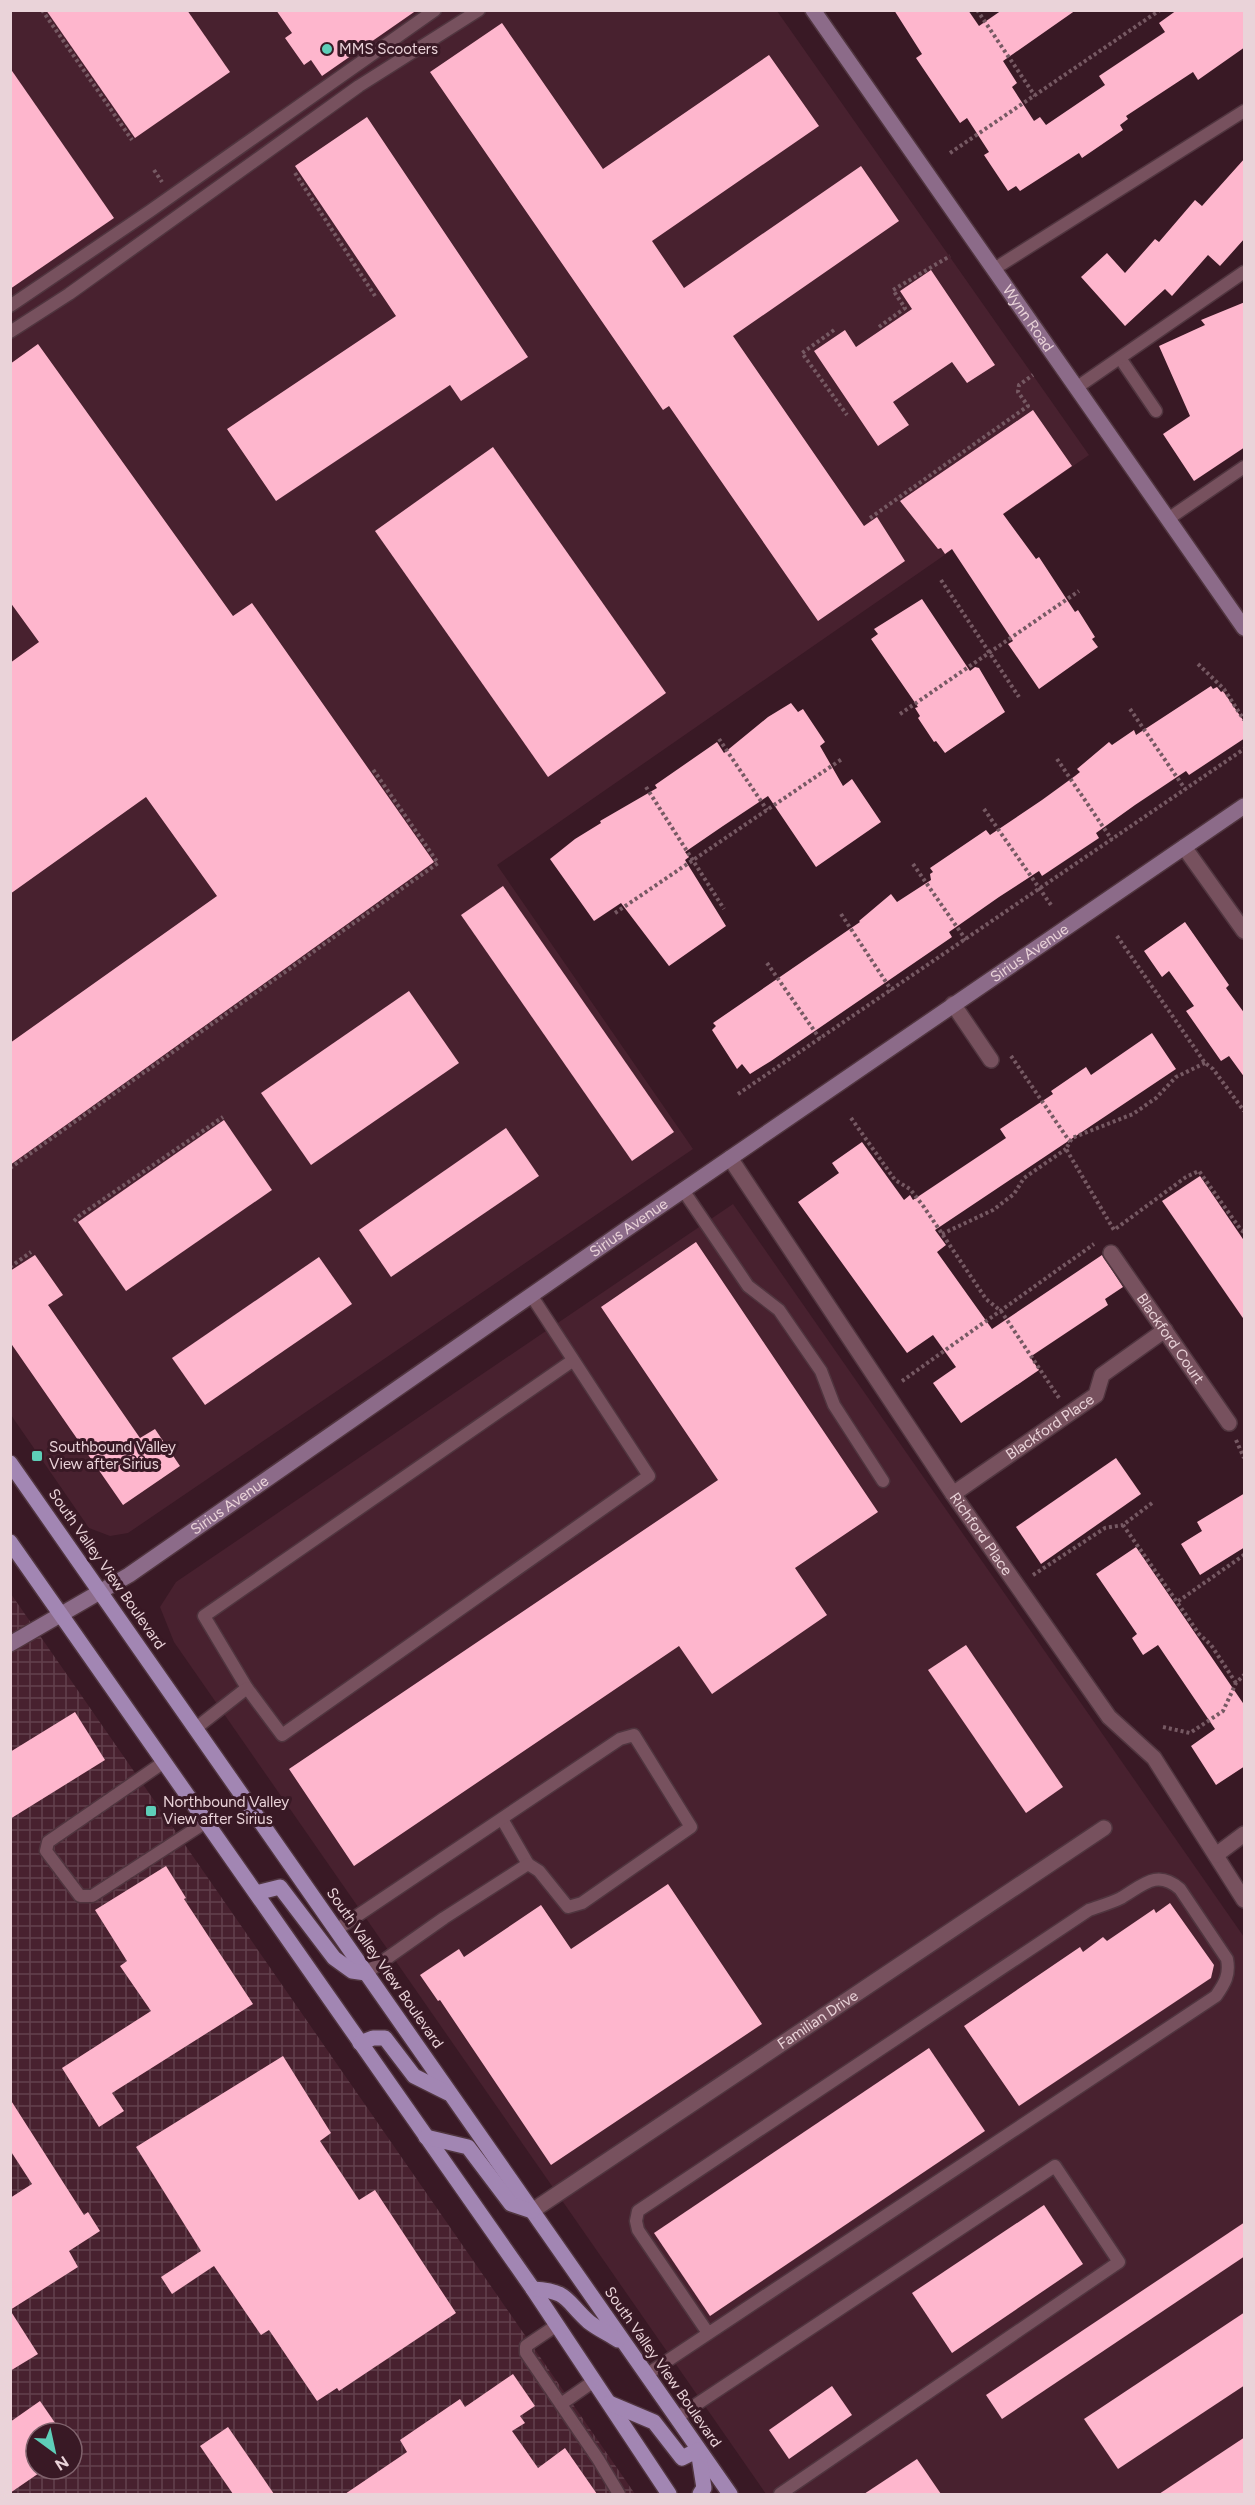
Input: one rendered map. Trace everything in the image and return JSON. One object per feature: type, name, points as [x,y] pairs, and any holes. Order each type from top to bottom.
[{"type":"main road","name":"South Valley View Boulevard","points":[[10,1463],[730,2494]]},
{"type":"main road","points":[[10,1542],[558,2325],[669,2494]]},
{"type":"main road","points":[[256,1893],[280,1887],[334,1958],[352,1971],[366,1973]]},
{"type":"main road","points":[[360,2043],[373,2038],[385,2038],[414,2076],[451,2095]]},
{"type":"main road","points":[[426,2137],[468,2147],[511,2204],[532,2211]]},
{"type":"main road","points":[[533,2289],[554,2290],[567,2298],[590,2322],[626,2345]]},
{"type":"main road","points":[[609,2403],[654,2422],[682,2458],[698,2450],[704,2488],[700,2494]]},
{"type":"street","name":"Wynn Road","points":[[813,10],[1245,628]]},
{"type":"street","name":"Sirius Avenue","points":[[10,1644],[102,1593],[683,1190],[1245,806]]},
{"type":"street","points":[[1184,847],[1245,932]]},
{"type":"street","points":[[953,1005],[991,1060]]},
{"type":"street","name":"Richford Place","points":[[730,1158],[953,1494],[1109,1717],[1154,1758],[1245,1900]]},
{"type":"street","name":"Blackford Court","points":[[1111,1253],[1229,1424]]},
{"type":"street","name":"Blackford Place","points":[[953,1494],[1096,1395],[1102,1375],[1165,1330]]},
{"type":"street","name":"Familian Drive","points":[[532,2211],[1104,1828]]},
{"type":"street","points":[[1216,1855],[1245,1834]]},
{"type":"lane","points":[[10,306],[150,211],[435,10]]},
{"type":"lane","points":[[10,332],[69,294],[359,86],[479,10]]},
{"type":"lane","points":[[994,270],[1245,111]]},
{"type":"lane","points":[[1076,388],[1245,272]]},
{"type":"lane","points":[[1120,358],[1156,411]]},
{"type":"lane","points":[[1168,519],[1245,467]]},
{"type":"lane","points":[[683,1190],[748,1286],[779,1310],[820,1371],[834,1405],[883,1481]]},
{"type":"lane","points":[[531,1295],[649,1476],[282,1735],[247,1688],[204,1616],[572,1361]]},
{"type":"lane","points":[[196,1728],[247,1688]]},
{"type":"lane","points":[[336,1930],[620,1738],[634,1735],[691,1827],[582,1903],[568,1907],[539,1871],[528,1864],[502,1819]]},
{"type":"lane","points":[[164,1762],[48,1842],[46,1851],[80,1896],[92,1896],[206,1822]]},
{"type":"lane","points":[[366,1973],[431,1927],[528,1864]]},
{"type":"lane","points":[[646,2375],[1216,1996],[1225,1984],[1229,1971],[1227,1959],[1180,1889],[1162,1878],[1151,1880],[1118,1899],[1089,1910],[638,2211],[636,2221],[638,2230],[708,2333]]},
{"type":"lane","points":[[676,2418],[1055,2166],[1119,2262],[780,2494]]},
{"type":"lane","points":[[558,2325],[526,2346],[526,2354],[598,2459],[619,2494]]},
{"type":"lane","points":[[561,2404],[594,2381]]},
{"type":"path","points":[[42,10],[132,140]]},
{"type":"path","points":[[977,10],[1035,96]]},
{"type":"path","points":[[950,153],[1160,10]]},
{"type":"path","points":[[295,173],[375,296]]},
{"type":"path","points":[[879,327],[905,308],[893,290],[950,256]]},
{"type":"path","points":[[834,330],[802,353],[847,415]]},
{"type":"path","points":[[870,518],[1028,406],[1018,392],[1019,385],[1034,375]]},
{"type":"path","points":[[941,580],[1019,697]]},
{"type":"path","points":[[900,714],[1079,591]]},
{"type":"path","points":[[1198,664],[1224,689],[1245,720]]},
{"type":"path","points":[[1131,709],[1185,789]]},
{"type":"path","points":[[719,739],[767,810]]},
{"type":"path","points":[[738,1094],[1245,749]]},
{"type":"path","points":[[615,913],[842,759]]},
{"type":"path","points":[[1057,759],[1112,840]]},
{"type":"path","points":[[10,1168],[438,863],[372,768]]},
{"type":"path","points":[[646,787],[724,909]]},
{"type":"path","points":[[984,809],[1051,905]]},
{"type":"path","points":[[913,864],[966,940]]},
{"type":"path","points":[[840,914],[892,991]]},
{"type":"path","points":[[1117,936],[1205,1062],[1245,1111]]},
{"type":"path","points":[[767,963],[820,1039]]},
{"type":"path","points":[[1006,1050],[1070,1142]]},
{"type":"path","points":[[942,1234],[993,1210],[1014,1194],[1024,1178],[1066,1149],[1072,1138],[1133,1114],[1156,1098],[1176,1077],[1205,1062]]},
{"type":"path","points":[[74,1221],[223,1118]]},
{"type":"path","points":[[850,1118],[895,1180],[910,1189],[986,1299],[1000,1311],[1070,1413]]},
{"type":"path","points":[[1066,1149],[1114,1230]]},
{"type":"path","points":[[1104,1236],[1186,1177],[1199,1171],[1241,1230],[1245,1232]]},
{"type":"path","points":[[886,1393],[1095,1243]]},
{"type":"path","points":[[10,1267],[31,1252]]},
{"type":"path","points":[[1017,1586],[1105,1528],[1123,1525],[1152,1503]]},
{"type":"path","points":[[1123,1525],[1236,1683]]},
{"type":"path","points":[[1177,1602],[1245,1555]]},
{"type":"path","points":[[1162,1727],[1190,1733],[1223,1711],[1236,1683],[1245,1675]]},
{"type":"shaded area","points":[[10,11],[777,11],[1089,455],[497,865],[693,1149],[128,1533],[110,1536],[89,1528],[11,1415]]},
{"type":"shaded area","points":[[733,1204],[1244,1937],[1244,2494],[766,2494],[174,1642],[160,1607],[176,1582]]},
{"type":"shaded area","points":[[11,1594],[635,2494],[11,2494]]},
{"type":"building","points":[[46,10],[187,10],[230,72],[135,138]]},
{"type":"building","name":"MMS Scooters","points":[[276,10],[417,10],[322,76],[311,60],[304,65],[285,38],[292,33]]},
{"type":"building","points":[[894,10],[968,10],[979,26],[1002,10],[1076,10],[1003,61],[1017,83],[1012,87],[1034,121],[1040,117],[1046,125],[1105,85],[1099,76],[1165,32],[1159,23],[1177,10],[1245,10],[1245,47],[1198,80],[1193,72],[1126,116],[1128,119],[1120,125],[1123,130],[1082,158],[1079,153],[1020,191],[1016,186],[1008,191],[984,155],[989,152],[967,118],[960,123],[916,58],[922,54]]},
{"type":"building","points":[[502,23],[603,169],[769,55],[819,126],[652,241],[684,288],[861,166],[899,221],[733,336],[864,526],[877,517],[905,561],[818,621],[669,406],[663,410],[430,72]]},
{"type":"building","points":[[10,68],[114,218],[10,289]]},
{"type":"building","points":[[367,117],[528,357],[461,401],[450,385],[276,501],[227,429],[396,316],[295,166]]},
{"type":"building","points":[[1245,158],[1245,238],[1220,266],[1208,255],[1172,296],[1165,289],[1125,326],[1081,277],[1107,253],[1125,273],[1155,239],[1159,242],[1195,200],[1202,206]]},
{"type":"building","points":[[931,270],[995,365],[967,383],[952,362],[893,402],[909,425],[878,446],[814,351],[845,330],[856,347],[912,309],[900,291]]},
{"type":"building","points":[[1245,302],[1245,447],[1194,481],[1163,434],[1190,416],[1159,346],[1205,325],[1201,320]]},
{"type":"building","points":[[38,344],[233,616],[252,603],[434,862],[10,1165],[10,1043],[217,896],[146,797],[10,894],[10,663],[39,642],[10,602],[10,364]]},
{"type":"building","points":[[1033,410],[1072,466],[1003,514],[1036,559],[1039,557],[1075,612],[1078,610],[1095,637],[1092,639],[1098,647],[1039,689],[1008,644],[1013,641],[952,549],[945,554],[941,548],[938,549],[900,501]]},
{"type":"building","points":[[493,447],[666,693],[548,777],[375,531]]},
{"type":"building","points":[[922,599],[970,671],[975,667],[979,668],[1005,712],[945,753],[936,741],[934,742],[918,718],[920,716],[915,708],[918,707],[871,639],[878,634],[874,629]]},
{"type":"building","points":[[1211,686],[1213,689],[1217,687],[1221,692],[1223,691],[1245,723],[1245,738],[1189,775],[1186,771],[1135,805],[1096,833],[1099,838],[1042,876],[1039,871],[999,897],[949,932],[952,937],[771,1061],[750,1074],[742,1064],[737,1069],[712,1030],[716,1026],[713,1023],[860,922],[891,894],[897,902],[931,880],[930,874],[933,872],[930,868],[986,830],[990,835],[1042,800],[1080,772],[1077,769],[1109,742],[1112,745],[1134,730],[1136,735]]},
{"type":"building","points":[[791,703],[798,712],[803,709],[825,742],[820,746],[843,786],[852,779],[881,822],[816,867],[768,796],[723,826],[685,852],[689,857],[685,860],[726,926],[669,966],[621,903],[594,921],[550,859],[575,839],[601,823],[600,821],[657,788],[655,785],[717,742],[724,753],[768,717]]},
{"type":"building","points":[[503,886],[674,1132],[632,1161],[461,915]]},
{"type":"building","points":[[1185,922],[1229,985],[1226,988],[1245,1014],[1245,1078],[1229,1056],[1221,1061],[1186,1011],[1194,1006],[1169,971],[1162,977],[1144,951]]},
{"type":"building","points":[[409,991],[459,1063],[311,1165],[261,1093]]},
{"type":"building","points":[[1152,1033],[1176,1069],[935,1230],[946,1245],[937,1252],[992,1329],[1102,1255],[1123,1287],[1105,1299],[1108,1305],[1030,1357],[1039,1370],[961,1423],[933,1383],[956,1367],[933,1335],[907,1353],[798,1202],[839,1173],[832,1163],[862,1142],[904,1200],[910,1195],[913,1200],[1006,1138],[1000,1129],[1053,1094],[1051,1091],[1086,1067],[1091,1075]]},
{"type":"building","points":[[224,1120],[272,1190],[126,1291],[78,1222]]},
{"type":"building","points":[[506,1128],[539,1176],[391,1277],[359,1230]]},
{"type":"building","points":[[1200,1176],[1245,1242],[1245,1321],[1162,1201]]},
{"type":"building","points":[[696,1242],[878,1512],[795,1568],[827,1615],[712,1694],[679,1646],[354,1866],[289,1769],[718,1480],[601,1307]]},
{"type":"building","points":[[35,1255],[63,1295],[48,1305],[140,1438],[155,1429],[180,1466],[123,1505],[10,1342],[10,1271]]},
{"type":"building","points":[[319,1257],[352,1304],[205,1405],[172,1358]]},
{"type":"building","points":[[1116,1458],[1141,1494],[1041,1564],[1016,1527]]},
{"type":"building","points":[[1245,1493],[1245,1547],[1200,1575],[1181,1544],[1202,1531],[1197,1522]]},
{"type":"building","points":[[1136,1547],[1245,1706],[1245,1766],[1216,1785],[1191,1746],[1215,1729],[1158,1645],[1143,1655],[1132,1638],[1137,1634],[1096,1574]]},
{"type":"building","points":[[966,1645],[1063,1787],[1026,1813],[928,1670]]},
{"type":"building","points":[[75,1712],[105,1760],[10,1819],[10,1752]]},
{"type":"building","points":[[166,1866],[186,1898],[184,1899],[253,2004],[112,2093],[124,2111],[99,2127],[62,2068],[151,2011],[120,1966],[127,1961],[95,1910]]},
{"type":"building","points":[[668,1884],[762,2024],[551,2165],[440,2000],[438,2001],[420,1975],[459,1949],[464,1957],[541,1905],[571,1949]]},
{"type":"building","points":[[1170,1903],[1214,1965],[1211,1978],[1019,2106],[964,2026],[1080,1947],[1083,1952],[1103,1937],[1107,1941],[1154,1909],[1156,1913]]},
{"type":"building","points":[[929,2048],[985,2131],[710,2316],[654,2233]]},
{"type":"building","points":[[283,2056],[331,2133],[320,2141],[359,2200],[375,2190],[456,2313],[339,2391],[337,2388],[317,2401],[269,2330],[261,2335],[214,2266],[172,2294],[161,2277],[201,2251],[136,2147]]},
{"type":"building","points":[[10,2099],[84,2215],[88,2212],[100,2231],[69,2251],[78,2267],[10,2310],[10,2198],[32,2184],[10,2150]]},
{"type":"building","points":[[1044,2205],[1083,2264],[952,2353],[912,2293]]},
{"type":"building","points":[[1245,2222],[1245,2256],[1002,2419],[986,2395]]},
{"type":"building","points":[[10,2310],[38,2354],[10,2371]]},
{"type":"building","points":[[1245,2312],[1245,2385],[1118,2469],[1084,2419]]},
{"type":"building","points":[[513,2374],[535,2406],[520,2416],[525,2423],[512,2431],[538,2468],[565,2448],[597,2494],[345,2494],[407,2452],[400,2440],[460,2399],[465,2407]]},
{"type":"building","points":[[832,2386],[852,2415],[789,2459],[769,2430]]},
{"type":"building","points":[[40,2401],[54,2421],[24,2421],[24,2481],[28,2481],[10,2493],[10,2422]]},
{"type":"building","points":[[228,2427],[274,2494],[233,2494],[200,2446]]},
{"type":"building","points":[[1245,2437],[1245,2494],[1159,2494]]},
{"type":"building","points":[[917,2459],[941,2494],[864,2494]]},
{"type":"place","name":"MMS Scooters","points":[[327,49]]},
{"type":"place","name":"Southbound Valley View after Sirius","points":[[37,1456]]},
{"type":"place","name":"Northbound Valley View after Sirius","points":[[151,1811]]}]
